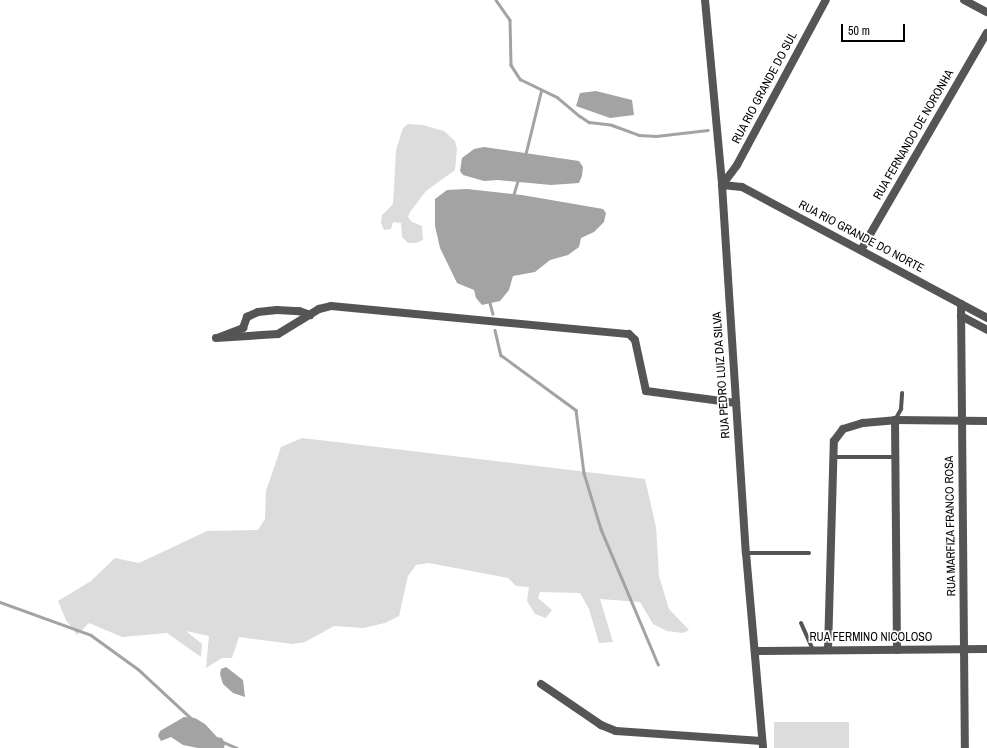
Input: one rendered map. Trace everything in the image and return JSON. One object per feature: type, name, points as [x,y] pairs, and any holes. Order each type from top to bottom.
[{"type":"street","name":"RUA PEDRO LUIZ DA SILVA","points":[[706,0],[722,185],[746,553],[756,651],[762,744]]},
{"type":"street","name":"RUA RIO GRANDE DO SUL","points":[[722,185],[737,165],[826,0]]},
{"type":"street","points":[[964,0],[987,12]]},
{"type":"street","name":"RUA FERNANDO DE NORONHA","points":[[861,250],[987,32]]},
{"type":"street","name":"RUA RIO GRANDE DO NORTE","points":[[722,185],[742,187],[987,318]]},
{"type":"street","name":"RUA MARFIZA FRANCO ROSA","points":[[961,304],[966,748]]},
{"type":"street","points":[[310,315],[299,311],[277,310],[258,312],[247,317],[243,328],[216,338],[278,334],[310,315],[319,309],[331,306],[629,334],[635,340],[646,391],[736,404]]},
{"type":"street","points":[[961,316],[987,330]]},
{"type":"street","points":[[895,420],[897,650]]},
{"type":"street","points":[[828,650],[834,441],[843,429],[863,423],[895,420],[987,421]]},
{"type":"street","name":"RUA FERMINO NICOLOSO","points":[[756,651],[987,649]]},
{"type":"street","points":[[541,684],[601,725],[616,731],[762,744]]},
{"type":"lane","points":[[895,420],[901,409],[902,393]]},
{"type":"lane","points":[[833,457],[895,457]]},
{"type":"lane","points":[[746,553],[809,554]]},
{"type":"lane","points":[[801,623],[813,650]]},
{"type":"shaded area","points":[[596,91],[632,100],[634,115],[610,118],[576,106],[580,93]]},
{"type":"shaded area","points":[[408,124],[423,125],[444,131],[455,141],[457,149],[455,170],[426,191],[410,212],[408,217],[412,222],[422,226],[423,240],[416,243],[408,243],[402,237],[401,223],[393,222],[391,229],[384,230],[381,223],[382,215],[393,204],[396,150],[403,128]]},
{"type":"shaded area","points":[[484,147],[579,161],[583,167],[582,176],[579,183],[551,185],[498,180],[484,181],[463,175],[460,171],[462,158],[474,149]]},
{"type":"shaded area","points":[[467,189],[522,195],[603,209],[606,213],[604,222],[594,232],[581,238],[579,247],[568,255],[550,260],[535,272],[513,276],[509,290],[500,301],[482,305],[476,298],[474,290],[457,283],[440,248],[435,226],[435,199],[447,190]]},
{"type":"shaded area","points":[[302,438],[645,479],[656,527],[659,576],[669,609],[689,630],[683,633],[667,631],[653,624],[640,602],[600,599],[613,642],[599,643],[589,609],[580,593],[540,592],[538,598],[552,610],[546,618],[535,614],[527,601],[529,587],[516,586],[508,578],[429,563],[416,565],[408,576],[399,616],[385,623],[363,628],[334,626],[305,642],[293,644],[239,637],[232,658],[222,658],[206,668],[209,636],[186,631],[202,644],[201,657],[167,633],[122,637],[89,623],[77,635],[66,620],[58,601],[91,581],[115,558],[139,563],[207,531],[258,530],[265,519],[266,491],[281,447]]},
{"type":"shaded area","points":[[226,667],[243,680],[245,697],[233,693],[223,684],[220,674],[221,669]]},
{"type":"shaded area","points":[[184,717],[195,718],[205,724],[217,737],[222,738],[225,743],[224,748],[198,748],[183,745],[171,737],[161,741],[158,736],[160,731]]},
{"type":"shaded area","points":[[774,722],[849,722],[849,748],[774,748]]},
{"type":"waterway","points":[[496,0],[510,20],[511,65],[520,79],[557,97],[589,122],[612,125],[639,135],[656,136],[708,130]]},
{"type":"waterway","points":[[525,156],[541,91]]},
{"type":"waterway","points":[[513,196],[518,180]]},
{"type":"waterway","points":[[490,303],[493,314]]},
{"type":"waterway","points":[[495,330],[501,355],[576,410],[584,473],[601,529],[658,664]]},
{"type":"waterway","points":[[0,602],[91,635],[138,669],[192,719]]},
{"type":"waterway","points":[[223,742],[237,748]]}]
